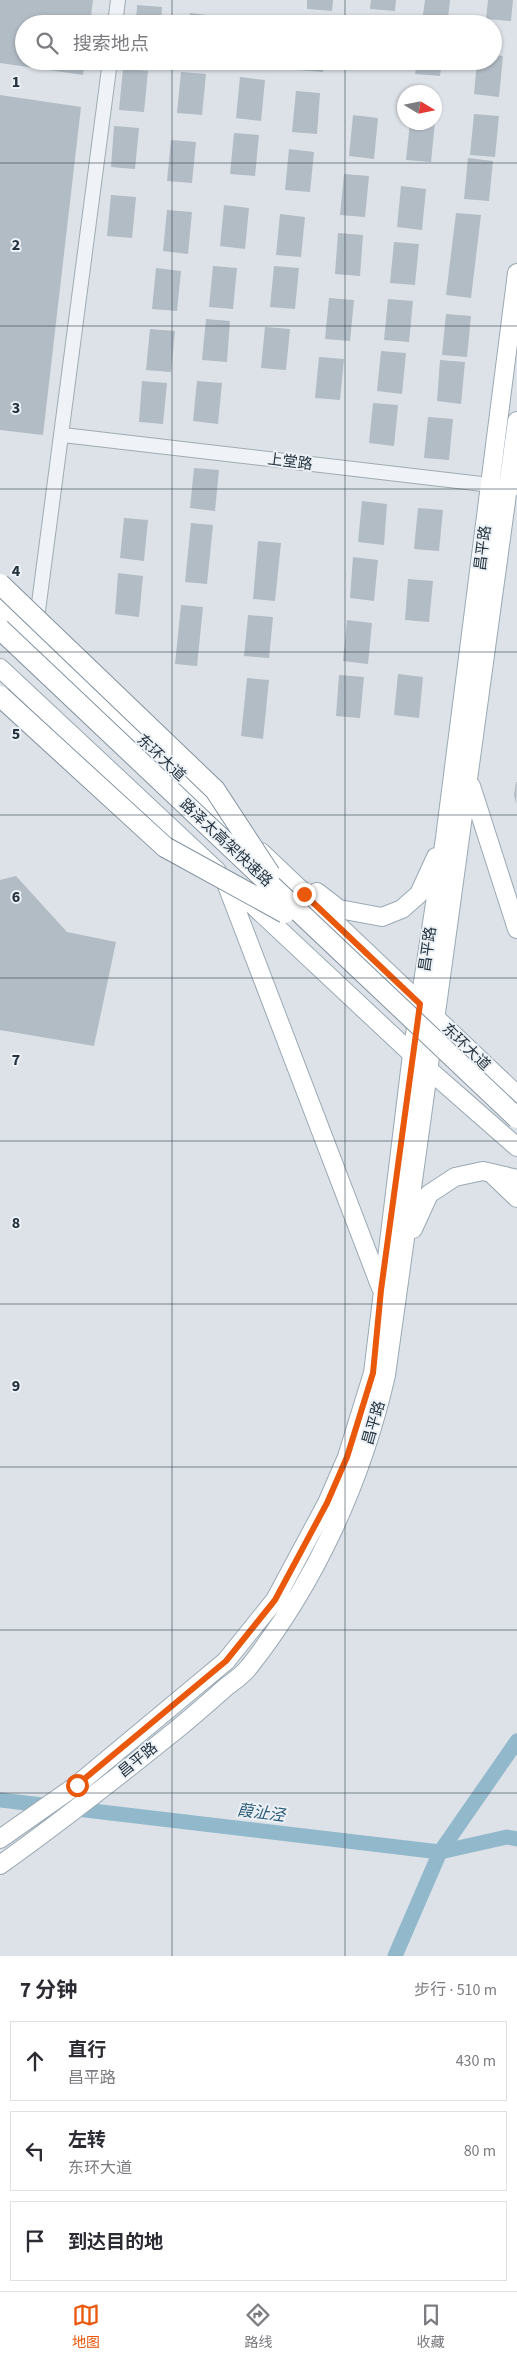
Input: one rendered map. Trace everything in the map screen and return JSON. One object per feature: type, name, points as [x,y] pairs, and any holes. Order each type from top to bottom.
[{"type":"highway","points":[[0,584],[215,790],[287,908]]},
{"type":"highway","name":"路泽太高架快速路","points":[[0,629],[517,1132]]},
{"type":"highway","name":"路泽太高架快速路","points":[[0,646],[517,1118]]},
{"type":"highway","points":[[0,696],[165,847],[287,908]]},
{"type":"main road","name":"昌平路","points":[[0,1839],[77,1785],[226,1661],[275,1600],[327,1503],[347,1457],[373,1373],[390,1289],[436,1018],[470,781],[505,487],[517,273]]},
{"type":"main road","name":"昌平路","points":[[0,1865],[69,1816],[248,1669],[290,1608],[322,1551],[362,1463],[376,1419],[386,1375],[390,1289],[412,1054],[445,838],[517,420]]},
{"type":"main road","name":"东环大道","points":[[0,606],[517,1095]]},
{"type":"main road","points":[[0,668],[428,1069],[517,1147]]},
{"type":"main road","points":[[470,781],[517,929]]},
{"type":"main road","points":[[250,842],[339,909],[382,917],[402,909],[419,894],[445,838]]},
{"type":"main road","points":[[224,878],[390,1289]]},
{"type":"main road","points":[[390,1289],[414,1222],[428,1194],[455,1177],[483,1171],[517,1179]]},
{"type":"main road","points":[[490,1173],[517,1198]]},
{"type":"street","points":[[116,15],[118,0]]},
{"type":"street","points":[[34,639],[109,70]]},
{"type":"street","name":"上堂路","points":[[62,435],[505,487]]},
{"type":"building","points":[[0,0],[93,0],[91,15],[15,15],[15,65],[0,63]]},
{"type":"building","points":[[307,0],[333,0],[332,11],[307,9]]},
{"type":"building","points":[[371,0],[396,0],[395,11],[370,9]]},
{"type":"building","points":[[425,0],[450,0],[448,15],[423,15]]},
{"type":"building","points":[[488,0],[513,0],[511,21],[502,20],[502,15],[486,15]]},
{"type":"building","points":[[137,5],[162,7],[162,15],[136,15]]},
{"type":"building","points":[[190,13],[207,15],[190,15]]},
{"type":"building","points":[[48,70],[84,70],[83,75]]},
{"type":"building","points":[[123,70],[148,71],[144,112],[119,110]]},
{"type":"building","points":[[298,70],[323,70],[323,72]]},
{"type":"building","points":[[416,70],[441,70],[440,76],[415,74]]},
{"type":"building","points":[[476,70],[502,70],[499,97],[474,94]]},
{"type":"building","points":[[181,72],[206,74],[202,115],[177,113]]},
{"type":"building","points":[[240,77],[265,80],[261,121],[236,118]]},
{"type":"building","points":[[296,91],[320,93],[317,134],[292,132]]},
{"type":"building","points":[[0,95],[81,107],[43,435],[0,430]]},
{"type":"building","points":[[474,114],[499,116],[495,157],[470,155]]},
{"type":"building","points":[[353,115],[378,118],[374,159],[349,156]]},
{"type":"building","points":[[114,126],[139,128],[135,169],[111,167]]},
{"type":"building","points":[[409,130],[434,130],[431,162],[406,160]]},
{"type":"building","points":[[234,133],[259,135],[255,176],[230,174]]},
{"type":"building","points":[[171,140],[196,142],[192,183],[167,181]]},
{"type":"building","points":[[289,149],[314,152],[310,192],[285,190]]},
{"type":"building","points":[[468,158],[493,161],[489,201],[464,199]]},
{"type":"building","points":[[344,174],[369,176],[365,217],[340,215]]},
{"type":"building","points":[[401,186],[426,189],[422,230],[397,227]]},
{"type":"building","points":[[111,195],[136,197],[132,238],[107,236]]},
{"type":"building","points":[[224,205],[249,208],[245,249],[220,246]]},
{"type":"building","points":[[167,210],[192,212],[188,254],[163,251]]},
{"type":"building","points":[[456,213],[481,215],[471,298],[446,295]]},
{"type":"building","points":[[280,214],[305,217],[301,257],[276,255]]},
{"type":"building","points":[[338,233],[363,235],[360,276],[335,274]]},
{"type":"building","points":[[394,242],[419,244],[415,285],[390,283]]},
{"type":"building","points":[[213,266],[237,268],[233,309],[209,307]]},
{"type":"building","points":[[274,266],[299,268],[295,309],[270,307]]},
{"type":"building","points":[[156,268],[181,271],[177,311],[152,309]]},
{"type":"building","points":[[329,298],[354,300],[350,341],[325,339]]},
{"type":"building","points":[[388,299],[413,301],[409,342],[384,340]]},
{"type":"building","points":[[446,314],[471,316],[467,357],[442,355]]},
{"type":"building","points":[[206,319],[230,321],[227,362],[202,360]]},
{"type":"building","points":[[265,327],[290,329],[286,370],[261,368]]},
{"type":"building","points":[[150,329],[175,331],[171,372],[146,370]]},
{"type":"building","points":[[381,351],[406,353],[402,394],[377,391]]},
{"type":"building","points":[[319,357],[344,359],[340,400],[315,398]]},
{"type":"building","points":[[440,360],[465,362],[461,404],[437,401]]},
{"type":"building","points":[[142,381],[167,383],[163,424],[139,422]]},
{"type":"building","points":[[197,381],[222,383],[218,424],[193,421]]},
{"type":"building","points":[[373,403],[398,405],[394,446],[369,443]]},
{"type":"building","points":[[428,417],[453,419],[449,460],[424,458]]},
{"type":"building","points":[[194,468],[219,470],[215,511],[190,508]]},
{"type":"building","points":[[362,501],[387,504],[384,545],[358,542]]},
{"type":"building","points":[[418,508],[443,510],[439,551],[414,549]]},
{"type":"building","points":[[124,518],[148,520],[144,561],[120,558]]},
{"type":"building","points":[[191,523],[213,525],[207,584],[185,582]]},
{"type":"building","points":[[258,541],[281,543],[275,601],[253,599]]},
{"type":"building","points":[[353,557],[378,560],[374,601],[350,598]]},
{"type":"building","points":[[118,573],[143,576],[139,617],[115,614]]},
{"type":"building","points":[[408,579],[433,581],[429,622],[405,620]]},
{"type":"building","points":[[181,605],[203,607],[197,666],[175,664]]},
{"type":"building","points":[[248,615],[273,617],[269,658],[244,656]]},
{"type":"building","points":[[347,620],[372,623],[368,664],[343,661]]},
{"type":"building","points":[[398,674],[423,677],[419,718],[394,715]]},
{"type":"building","points":[[339,675],[364,677],[360,718],[336,716]]},
{"type":"building","points":[[247,678],[269,680],[263,739],[241,736]]},
{"type":"building","points":[[517,782],[516,804],[514,795]]},
{"type":"building","points":[[16,876],[67,932],[116,942],[94,1046],[0,1030],[0,880]]},
{"type":"waterway","points":[[395,1956],[440,1852],[517,1741]]},
{"type":"waterway","name":"葭沚泾","points":[[0,1800],[440,1852],[507,1837],[517,1839]]},
{"type":"route","points":[[77,1785],[226,1661],[275,1600],[327,1503],[347,1457],[373,1373],[381,1290],[420,1004],[304,894]]}]
